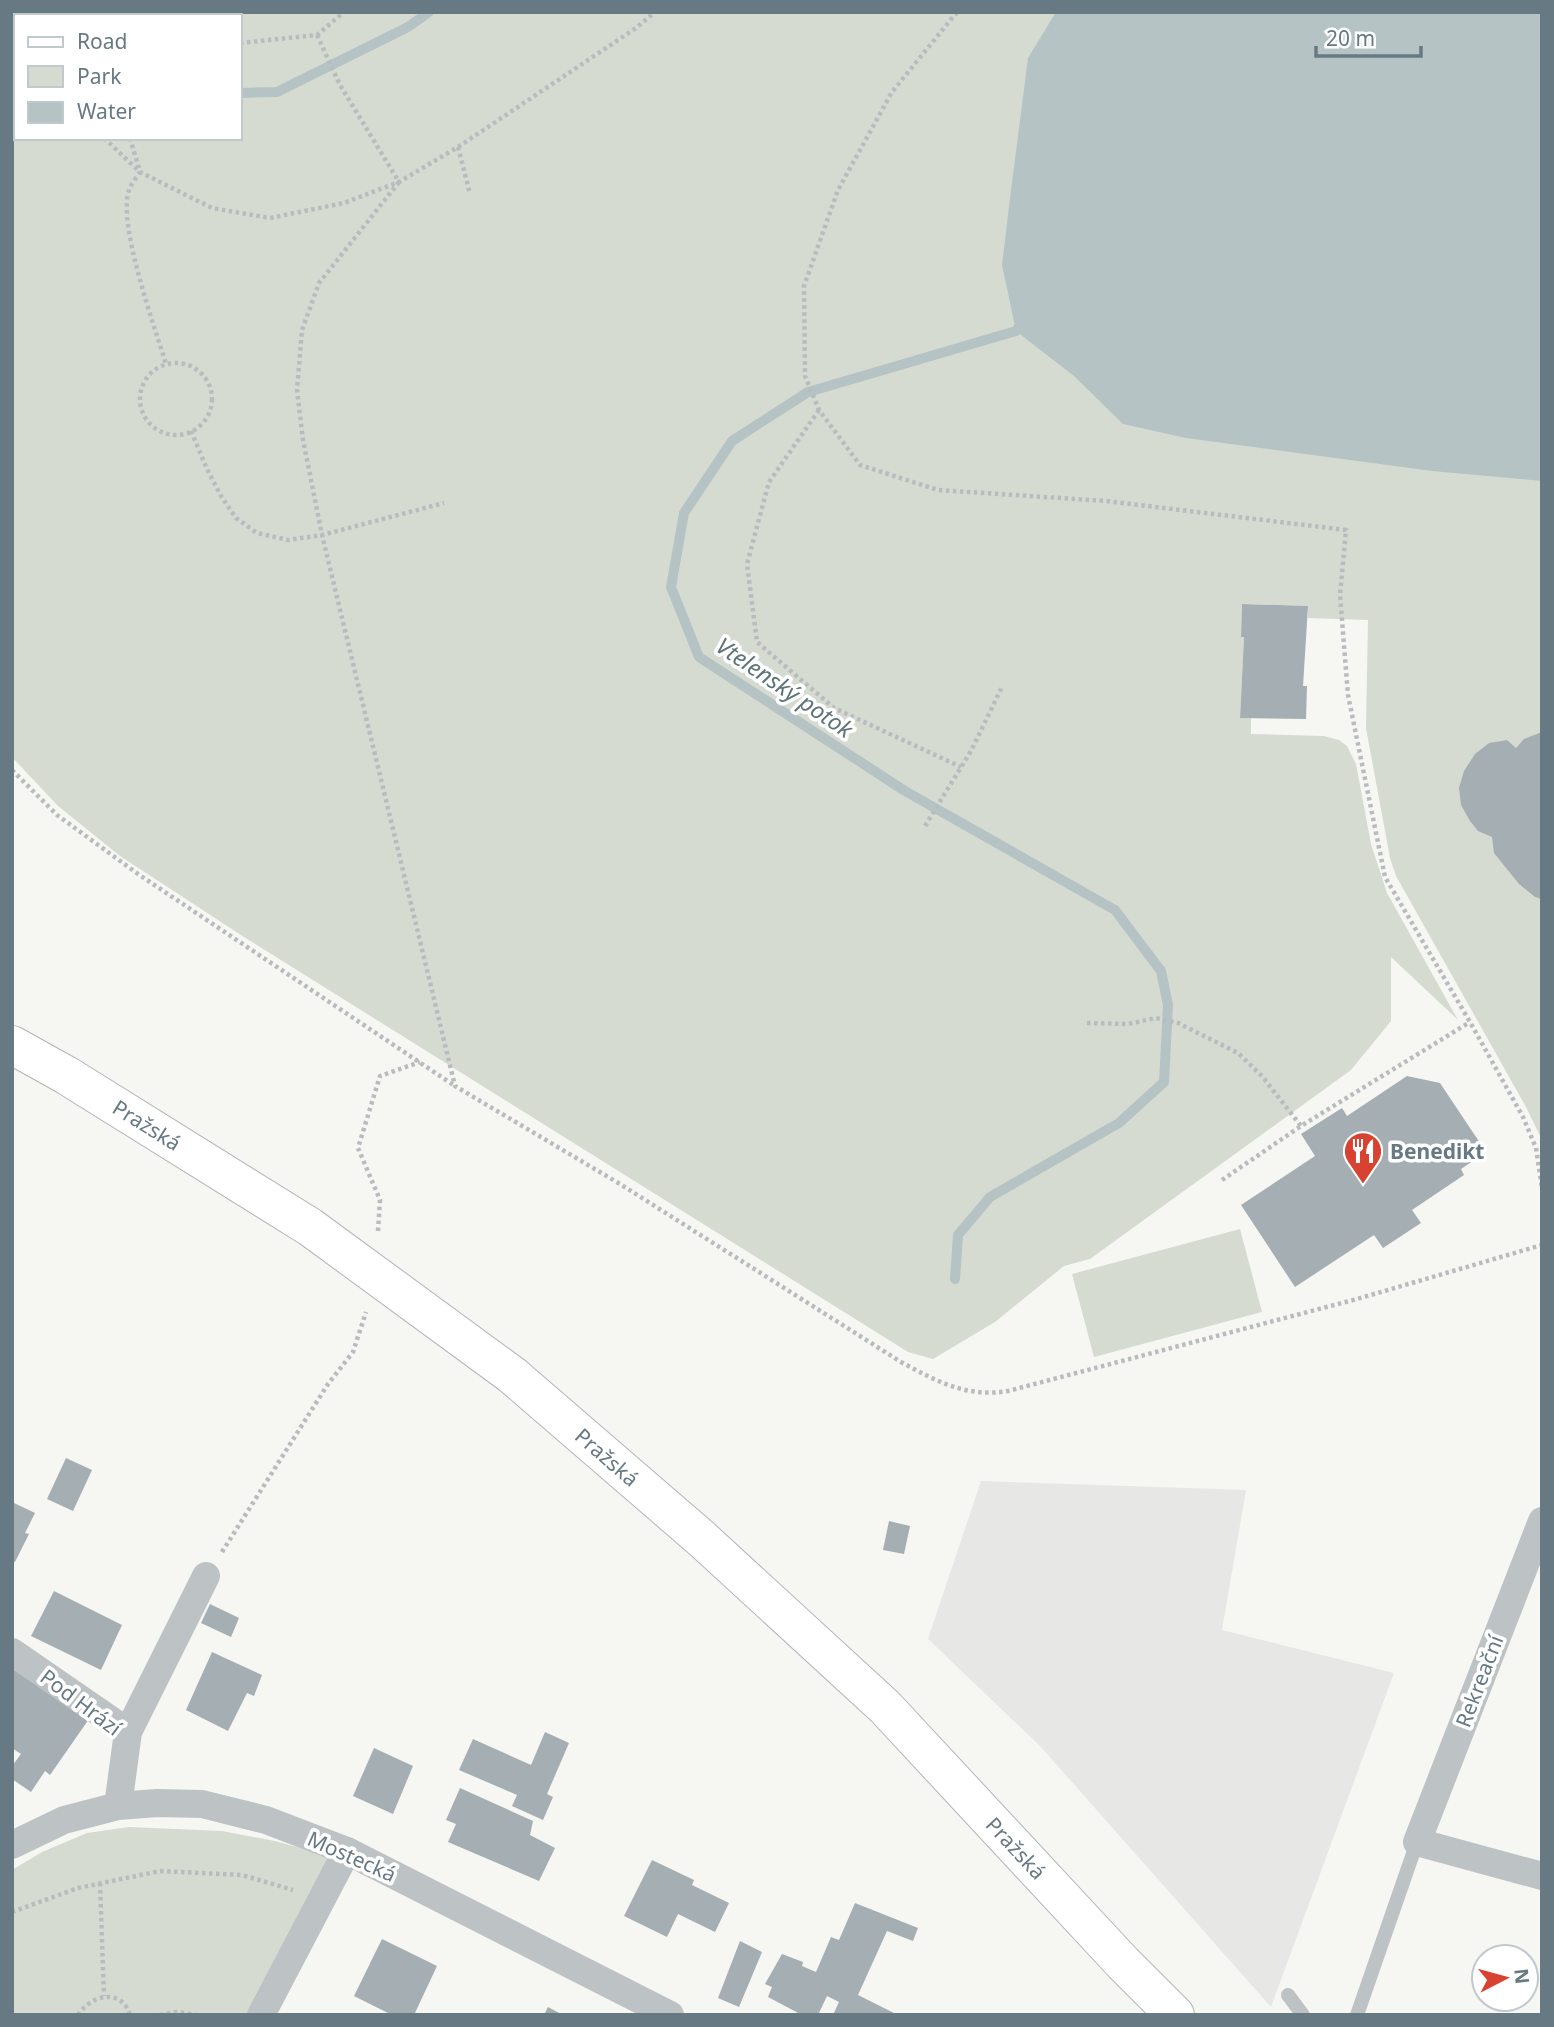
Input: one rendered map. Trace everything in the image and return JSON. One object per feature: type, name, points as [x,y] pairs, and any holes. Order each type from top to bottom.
[{"type":"main road","name":"Pražská","points":[[12,1045],[66,1075],[310,1227],[512,1375],[801,1629],[885,1707],[1123,1964],[1175,2015]]},
{"type":"main road","name":"Pražská","points":[[1123,1964],[1162,2015]]},
{"type":"street","name":"Rekreační","points":[[1417,1842],[1542,1521]]},
{"type":"street","points":[[128,1732],[206,1576]]},
{"type":"street","name":"Pod Hrází","points":[[12,1652],[128,1732],[118,1806]]},
{"type":"street","name":"Mostecká","points":[[12,1845],[64,1820],[118,1806],[157,1802],[202,1804],[266,1820],[347,1851],[670,2015]]},
{"type":"street","points":[[1417,1842],[1542,1876]]},
{"type":"street","points":[[261,2015],[347,1851]]},
{"type":"lane","points":[[1357,2015],[1417,1842]]},
{"type":"lane","points":[[1288,1995],[1303,2015]]},
{"type":"path","points":[[242,43],[317,35],[344,12]]},
{"type":"path","points":[[106,140],[140,172],[212,208],[270,218],[344,203],[399,182],[458,147],[636,28],[655,12]]},
{"type":"path","points":[[957,12],[892,92],[838,190],[804,286],[805,376],[819,410],[860,465],[938,490],[1106,501],[1346,530],[1340,595],[1348,695],[1385,877],[1523,1117],[1536,1148],[1542,1188]]},
{"type":"path","points":[[317,35],[340,85],[399,182]]},
{"type":"path","points":[[132,140],[140,172],[128,191],[127,219],[140,281],[166,364]]},
{"type":"path","points":[[458,147],[470,194]]},
{"type":"path","points":[[399,182],[319,283],[302,330],[297,390],[303,440],[323,535],[455,1086]]},
{"type":"path","points":[[181,363],[195,368],[206,379],[211,393],[211,408],[203,422],[191,431],[177,435],[162,432],[150,424],[142,411],[140,396],[144,382],[153,370],[166,364],[181,363]]},
{"type":"path","points":[[819,410],[769,482],[747,564],[757,642],[834,708],[961,766]]},
{"type":"path","points":[[191,431],[206,469],[236,518],[257,533],[288,540],[323,535],[444,503]]},
{"type":"path","points":[[925,826],[961,766],[1002,687]]},
{"type":"path","points":[[12,770],[57,815],[138,874],[455,1086],[620,1184],[901,1362],[940,1383],[975,1393],[992,1394],[1357,1299],[1542,1245]]},
{"type":"path","points":[[1087,1023],[1128,1024],[1156,1018],[1178,1023],[1238,1053],[1262,1076],[1301,1126]]},
{"type":"path","points":[[1222,1180],[1301,1126],[1470,1022]]},
{"type":"path","points":[[206,1576],[328,1384],[353,1352],[377,1275],[380,1200],[358,1148],[380,1076],[420,1062]]},
{"type":"path","points":[[12,1912],[78,1888],[160,1871],[242,1875],[295,1890]]},
{"type":"path","points":[[100,1883],[104,1996]]},
{"type":"path","points":[[78,2015],[85,2004],[104,1996],[127,2006],[130,2015]]},
{"type":"path","points":[[160,2015],[177,2012],[197,2015]]},
{"type":"shaded area","points":[[981,1481],[1246,1490],[1222,1630],[1394,1673],[1271,2007],[1040,1746],[928,1639]]},
{"type":"green space","points":[[12,12],[1542,12],[1542,1140],[1396,876],[1390,858],[1366,728],[1368,620],[1308,618],[1308,606],[1242,604],[1241,637],[1244,637],[1240,717],[1251,718],[1251,734],[1324,736],[1339,740],[1347,746],[1356,764],[1371,844],[1387,893],[1458,1020],[1391,957],[1391,1021],[1351,1070],[1090,1259],[1064,1266],[995,1322],[933,1359],[908,1352],[244,937],[120,856],[58,806],[12,757]]},
{"type":"green space","points":[[1240,1229],[1262,1312],[1094,1357],[1072,1274]]},
{"type":"green space","points":[[129,1827],[222,1831],[275,1841],[330,1856],[251,2015],[12,2015],[12,1870],[42,1852],[87,1833]]},
{"type":"water","points":[[1056,12],[1542,12],[1542,481],[1432,471],[1186,438],[1123,424],[1074,376],[1016,331],[1002,265],[1011,190],[1028,58]]},
{"type":"building","points":[[1242,604],[1308,606],[1303,686],[1307,686],[1306,719],[1240,718],[1244,637],[1241,637]]},
{"type":"building","points":[[1542,732],[1542,899],[1535,897],[1519,884],[1494,853],[1492,837],[1478,831],[1470,821],[1461,805],[1459,788],[1464,771],[1475,754],[1489,743],[1507,740],[1516,748],[1524,739]]},
{"type":"building","points":[[1407,1076],[1440,1083],[1480,1143],[1466,1152],[1473,1161],[1461,1169],[1464,1175],[1412,1210],[1421,1223],[1383,1248],[1374,1235],[1295,1287],[1241,1205],[1315,1156],[1301,1134],[1342,1108],[1347,1116]]},
{"type":"building","points":[[66,1458],[92,1470],[73,1511],[47,1499]]},
{"type":"building","points":[[12,1502],[35,1513],[25,1533],[29,1534],[15,1562],[12,1561]]},
{"type":"building","points":[[889,1521],[910,1526],[904,1554],[883,1550]]},
{"type":"building","points":[[54,1591],[122,1625],[101,1670],[31,1636]]},
{"type":"building","points":[[210,1604],[239,1618],[231,1637],[201,1623]]},
{"type":"building","points":[[212,1652],[262,1675],[254,1696],[247,1693],[228,1731],[186,1710]]},
{"type":"building","points":[[12,1666],[89,1719],[50,1775],[45,1771],[31,1792],[12,1779],[12,1766],[21,1754],[12,1748]]},
{"type":"building","points":[[545,1732],[569,1743],[547,1794],[553,1797],[543,1820],[512,1806],[517,1795],[459,1770],[473,1739],[531,1765]]},
{"type":"building","points":[[374,1748],[413,1766],[393,1814],[353,1796]]},
{"type":"building","points":[[460,1788],[533,1821],[530,1835],[555,1848],[539,1881],[448,1842],[456,1824],[446,1820]]},
{"type":"building","points":[[652,1860],[694,1880],[692,1885],[729,1903],[715,1932],[678,1914],[667,1937],[624,1916]]},
{"type":"building","points":[[855,1903],[918,1928],[913,1941],[887,1931],[858,1995],[898,2015],[833,2015],[839,2002],[827,1996],[818,2015],[802,2015],[768,1997],[772,1987],[765,1984],[782,1954],[803,1962],[802,1966],[816,1972],[831,1937],[839,1940]]},
{"type":"building","points":[[382,1939],[437,1966],[414,2015],[392,2015],[354,1996]]},
{"type":"building","points":[[740,1941],[762,1952],[739,2007],[718,1998]]},
{"type":"building","points":[[548,2007],[563,2015],[544,2015]]},
{"type":"waterway","name":"Vtelenský potok","points":[[242,93],[277,92],[408,27],[429,12]]},
{"type":"waterway","name":"Vtelenský potok","points":[[955,1279],[958,1235],[990,1197],[1119,1123],[1164,1082],[1168,1005],[1161,971],[1115,910],[905,791],[699,657],[671,587],[684,513],[732,441],[808,392],[1016,331],[1022,322]]},
{"type":"place","name":"Benedikt","points":[[1363,1185]]}]
